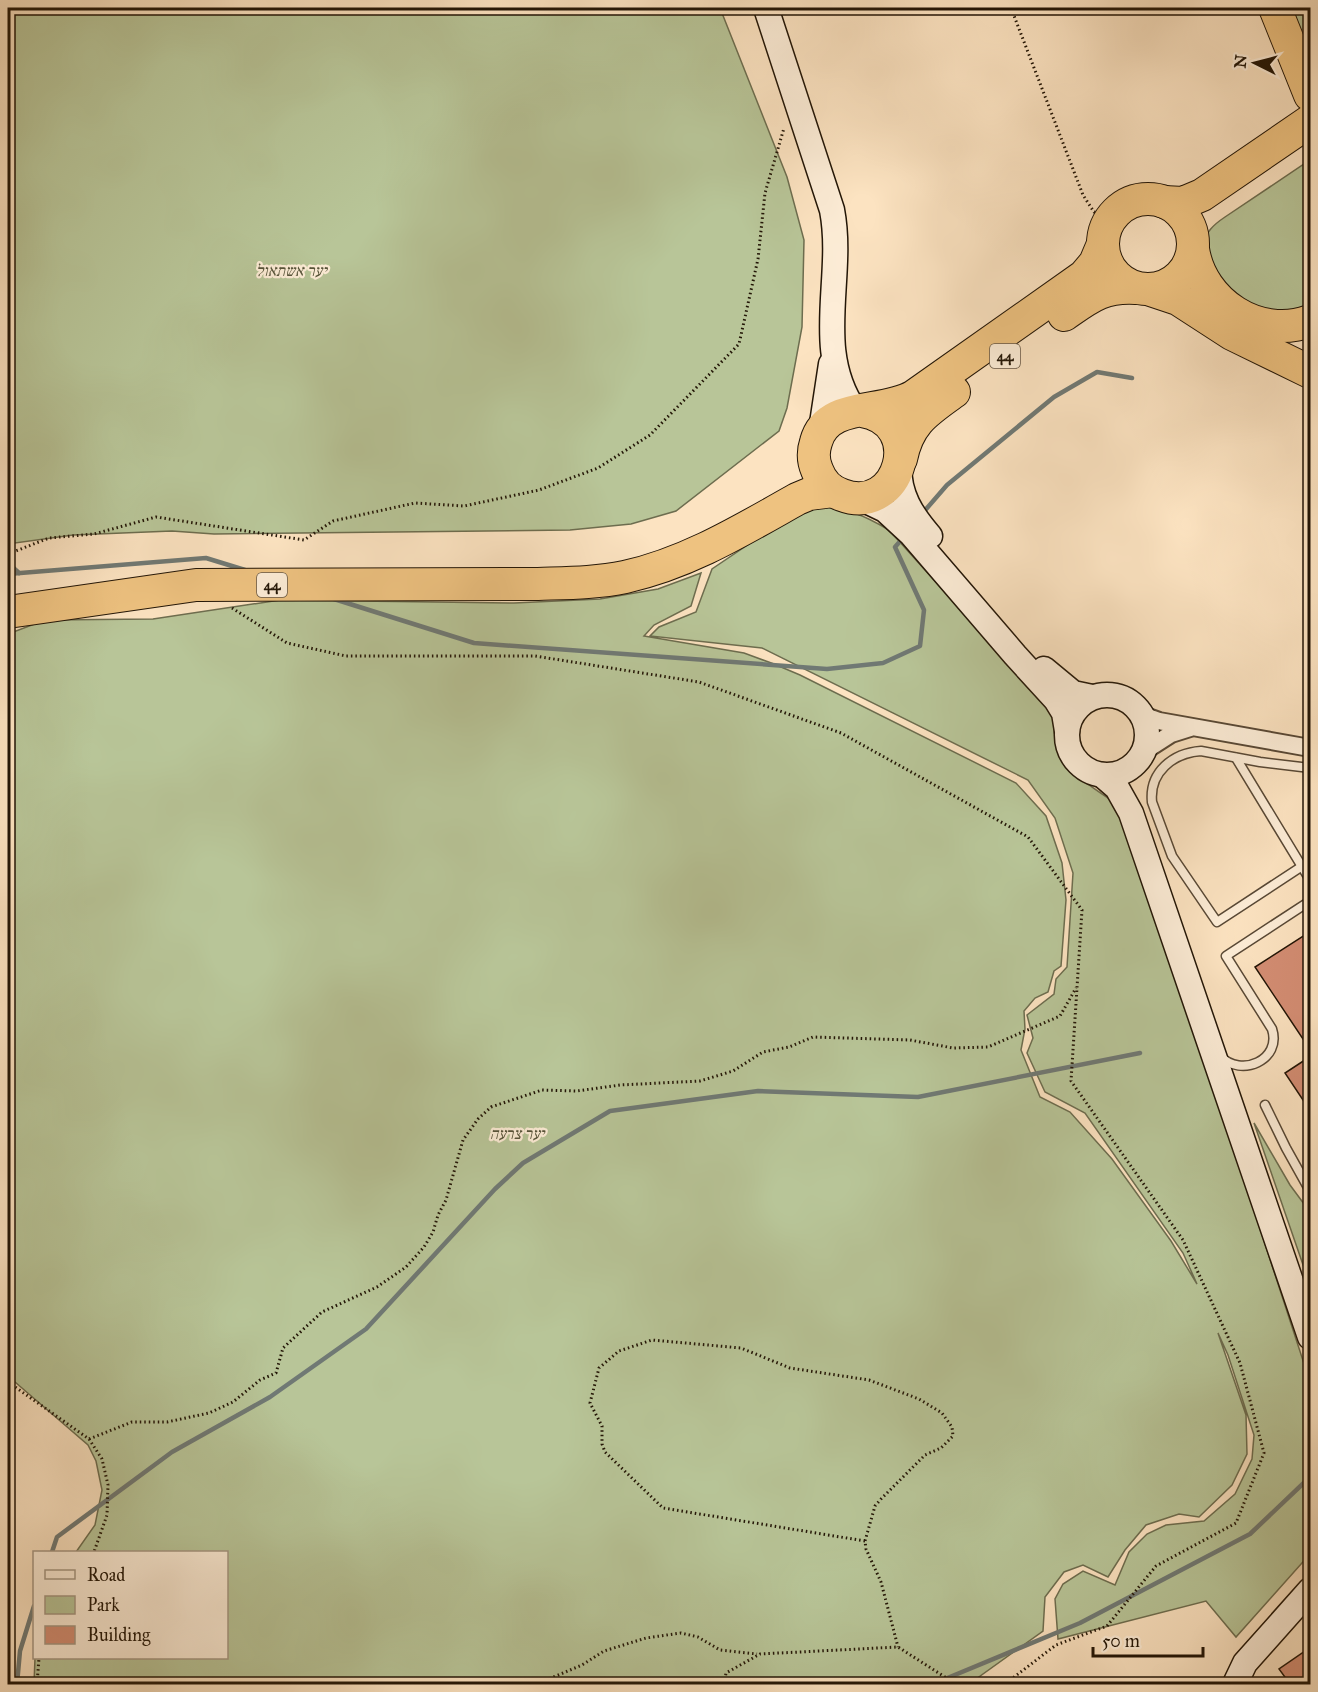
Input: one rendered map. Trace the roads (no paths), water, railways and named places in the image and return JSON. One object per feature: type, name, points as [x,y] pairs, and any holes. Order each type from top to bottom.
[{"type":"highway","points":[[1275,8],[1309,121]]},
{"type":"highway","name":"44","points":[[538,584],[615,572],[665,558],[691,547],[747,516],[778,492],[807,464],[818,440],[836,417],[897,404],[914,396],[1084,276],[1095,263],[1114,214],[1132,202],[1145,199],[1179,203],[1203,195],[1309,121]]},
{"type":"highway","name":"44","points":[[8,612],[196,585],[592,582],[625,577],[690,556],[797,499],[809,495],[873,495],[885,488],[894,478],[909,434],[916,422],[1088,298],[1112,288],[1143,289],[1171,284],[1189,263],[1199,229],[1309,121]]},
{"type":"highway","points":[[1164,202],[1183,216],[1190,228],[1195,261],[1203,280],[1218,298],[1248,319],[1271,326],[1287,326],[1311,321]]},
{"type":"highway","points":[[1105,235],[1106,261],[1113,273],[1123,282],[1178,299],[1233,334],[1311,372]]},
{"type":"highway","points":[[858,411],[875,415],[891,427],[898,439],[900,462]]},
{"type":"highway","points":[[818,440],[817,470],[824,482],[847,494]]},
{"type":"street","points":[[766,8],[827,193],[833,219],[835,245],[829,387],[818,440]]},
{"type":"street","points":[[831,347],[844,394],[858,411]]},
{"type":"street","points":[[900,462],[901,491],[911,524],[1015,655],[1056,700],[1064,713],[1068,744],[1076,760],[1085,769],[1102,775],[1117,788],[1131,813],[1311,1337]]},
{"type":"street","points":[[847,494],[880,507],[911,524],[1044,668],[1073,693],[1092,698]]},
{"type":"street","points":[[1067,731],[1074,713],[1082,704],[1092,698],[1105,695],[1118,696],[1129,701],[1148,717],[1159,721],[1311,748]]},
{"type":"street","points":[[1131,813],[1132,778],[1147,739],[1146,726],[1138,710]]},
{"type":"street","points":[[1102,775],[1122,772],[1171,734],[1195,727]]},
{"type":"street","points":[[1235,1684],[1245,1663],[1311,1590]]},
{"type":"lane","points":[[1311,768],[1201,751],[1191,752],[1173,759],[1155,778],[1152,786],[1152,802],[1172,856],[1216,922],[1311,861]]},
{"type":"lane","points":[[1236,758],[1311,880]]},
{"type":"lane","points":[[1209,1039],[1224,1060],[1242,1066],[1259,1062],[1271,1051],[1274,1044],[1272,1029],[1226,956],[1311,901]]},
{"type":"lane","points":[[1265,1105],[1311,1191]]},
{"type":"waterway","points":[[921,515],[947,485],[1054,397],[1097,372],[1132,378]]},
{"type":"waterway","points":[[334,599],[474,643],[827,669],[883,663],[920,646],[924,610],[895,547],[903,538]]},
{"type":"waterway","points":[[8,574],[206,558],[245,570]]},
{"type":"waterway","points":[[8,563],[19,573]]},
{"type":"waterway","points":[[52,1551],[57,1537],[172,1452],[270,1397],[366,1329],[495,1189],[523,1163],[610,1111],[758,1091],[918,1097],[1140,1053]]},
{"type":"waterway","points":[[933,1684],[1080,1623],[1250,1534],[1310,1477]]},
{"type":"waterway","points":[[17,1684],[20,1651],[33,1609]]},
{"type":"park label","name":"יער אשתאול","points":[[291,270]]},
{"type":"park label","name":"יער צרעה","points":[[517,1133]]}]
